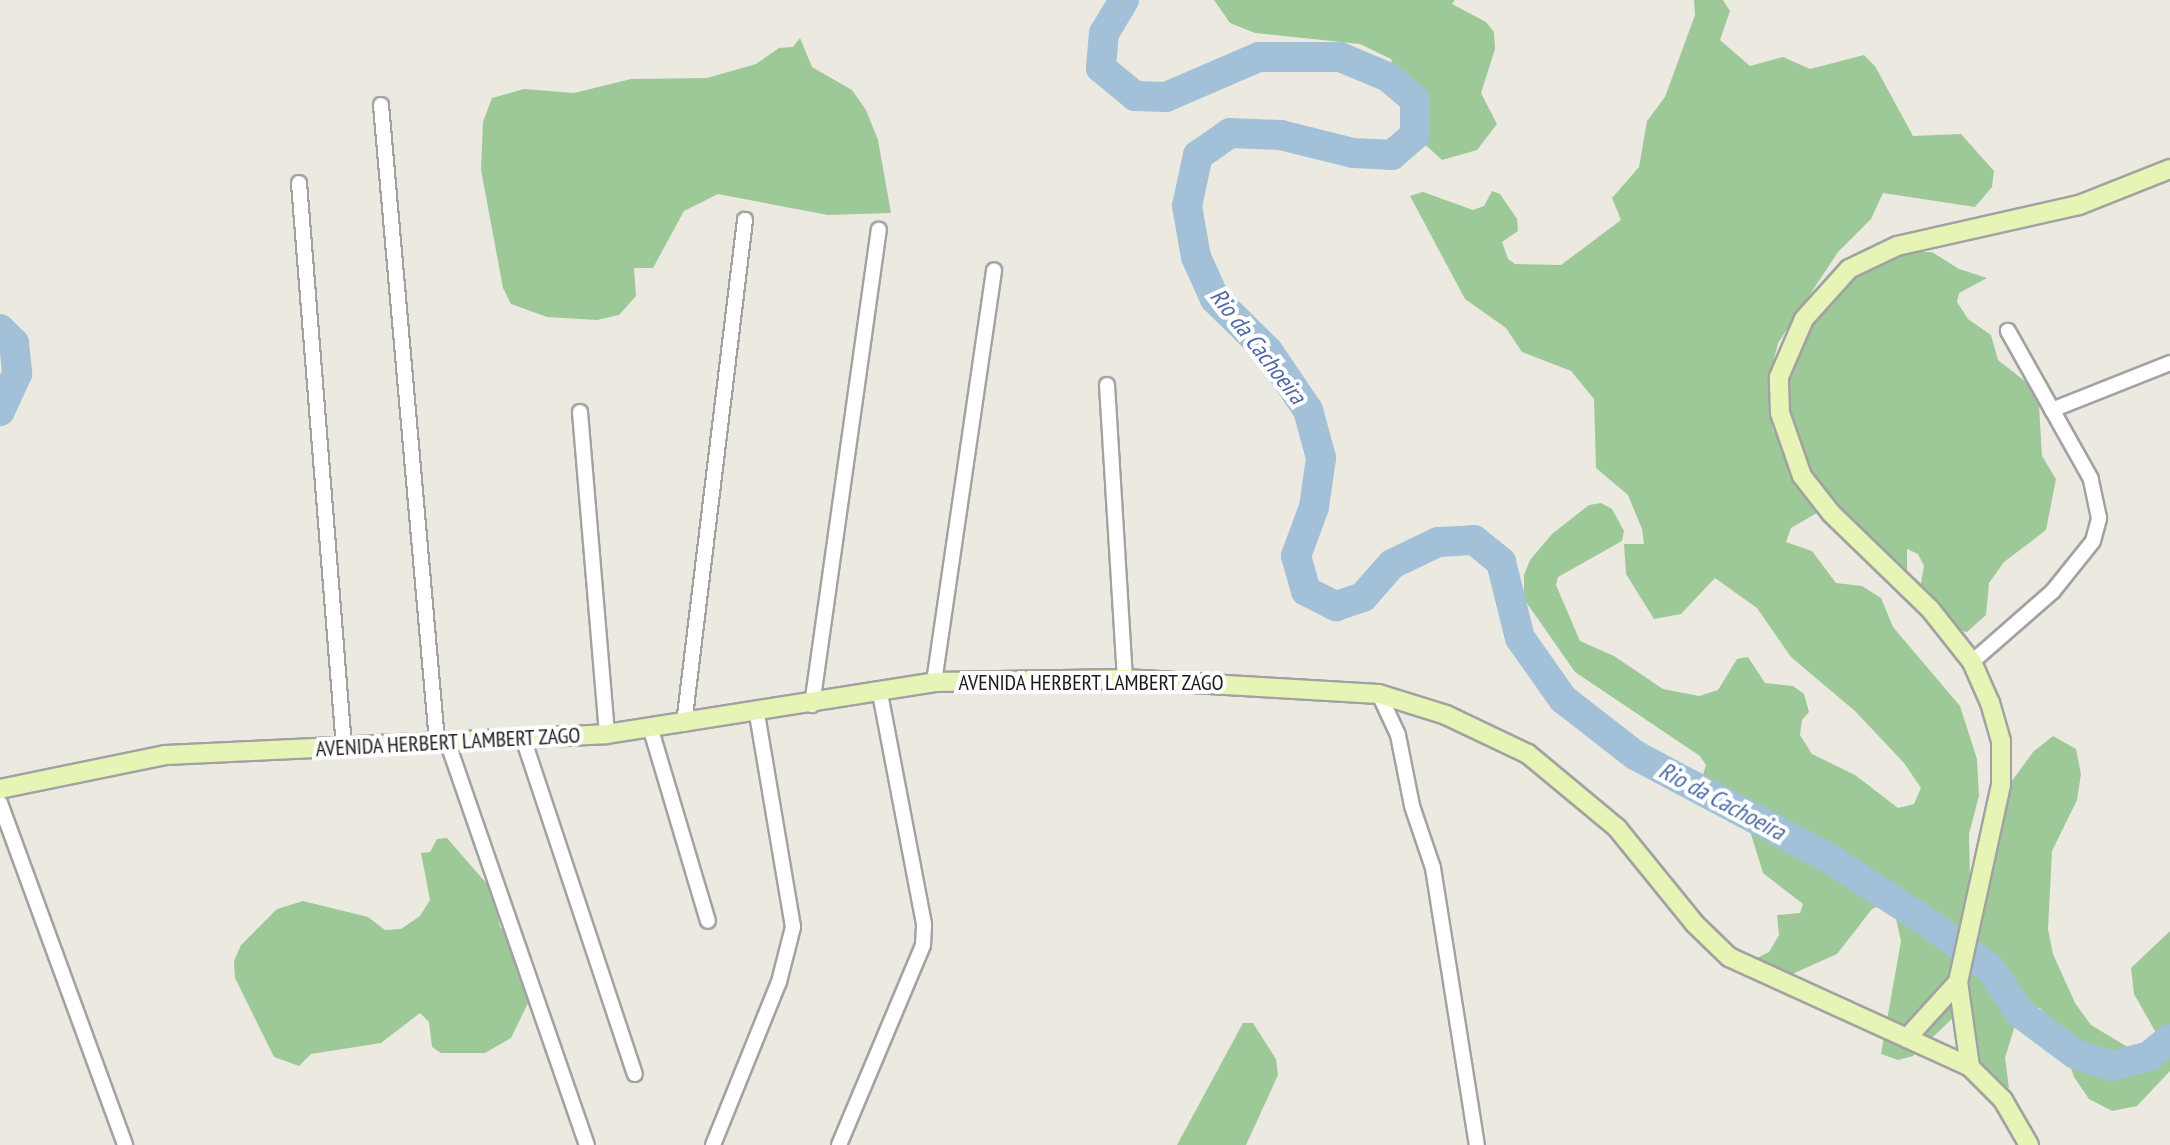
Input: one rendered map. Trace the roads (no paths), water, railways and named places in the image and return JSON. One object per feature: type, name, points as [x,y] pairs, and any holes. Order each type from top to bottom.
[{"type":"street","points":[[381,105],[442,741],[587,1145]]},
{"type":"street","points":[[1970,1067],[1960,974],[1981,893],[1999,798],[2001,741],[1972,662],[1930,609],[1831,513],[1802,476],[1780,413],[1779,377],[1787,351],[1827,290],[1849,269],[1897,246],[2079,205],[2170,169]]},
{"type":"street","points":[[299,183],[344,747]]},
{"type":"street","points":[[684,724],[745,220]]},
{"type":"street","points":[[812,705],[879,230]]},
{"type":"street","points":[[934,682],[994,270]]},
{"type":"street","points":[[1972,662],[2053,591],[2097,531],[2091,479],[2008,331]]},
{"type":"street","points":[[2052,410],[2170,363]]},
{"type":"street","points":[[1107,385],[1125,679]]},
{"type":"street","points":[[580,412],[607,734]]},
{"type":"street","name":"AVENIDA HERBERT LAMBERT ZAGO","points":[[0,789],[165,755],[442,741],[524,741],[651,730],[934,682],[1125,679],[1379,694],[1446,715],[1528,754],[1617,828],[1695,924],[1729,957],[1970,1067],[2003,1100],[2029,1145]]},
{"type":"street","points":[[839,1145],[923,945],[924,924],[879,689]]},
{"type":"street","points":[[1379,694],[1398,735],[1412,806],[1433,868],[1477,1145]]},
{"type":"street","points":[[713,1145],[779,982],[793,927],[757,714]]},
{"type":"street","points":[[651,730],[708,921]]},
{"type":"street","points":[[524,741],[635,1074]]},
{"type":"street","points":[[0,803],[125,1145]]},
{"type":"street","points":[[1907,1038],[1960,974]]},
{"type":"waterway","name":"Rio da Cachoeira","points":[[1124,0],[1104,33],[1101,68],[1135,96],[1166,97],[1259,57],[1340,57],[1388,77],[1415,100],[1415,135],[1392,155],[1353,153],[1281,135],[1230,133],[1198,155],[1187,206],[1196,257],[1215,299],[1268,351],[1308,410],[1321,458],[1314,507],[1296,556],[1306,591],[1336,606],[1363,597],[1392,564],[1438,542],[1474,540],[1501,562],[1520,638],[1563,699],[1635,755],[1827,857],[1930,924],[1990,968],[2020,1013],[2075,1054],[2112,1066],[2149,1056],[2170,1039]]},
{"type":"waterway","name":"Rio da Cachoeira","points":[[0,329],[14,343],[17,374],[0,411]]}]
